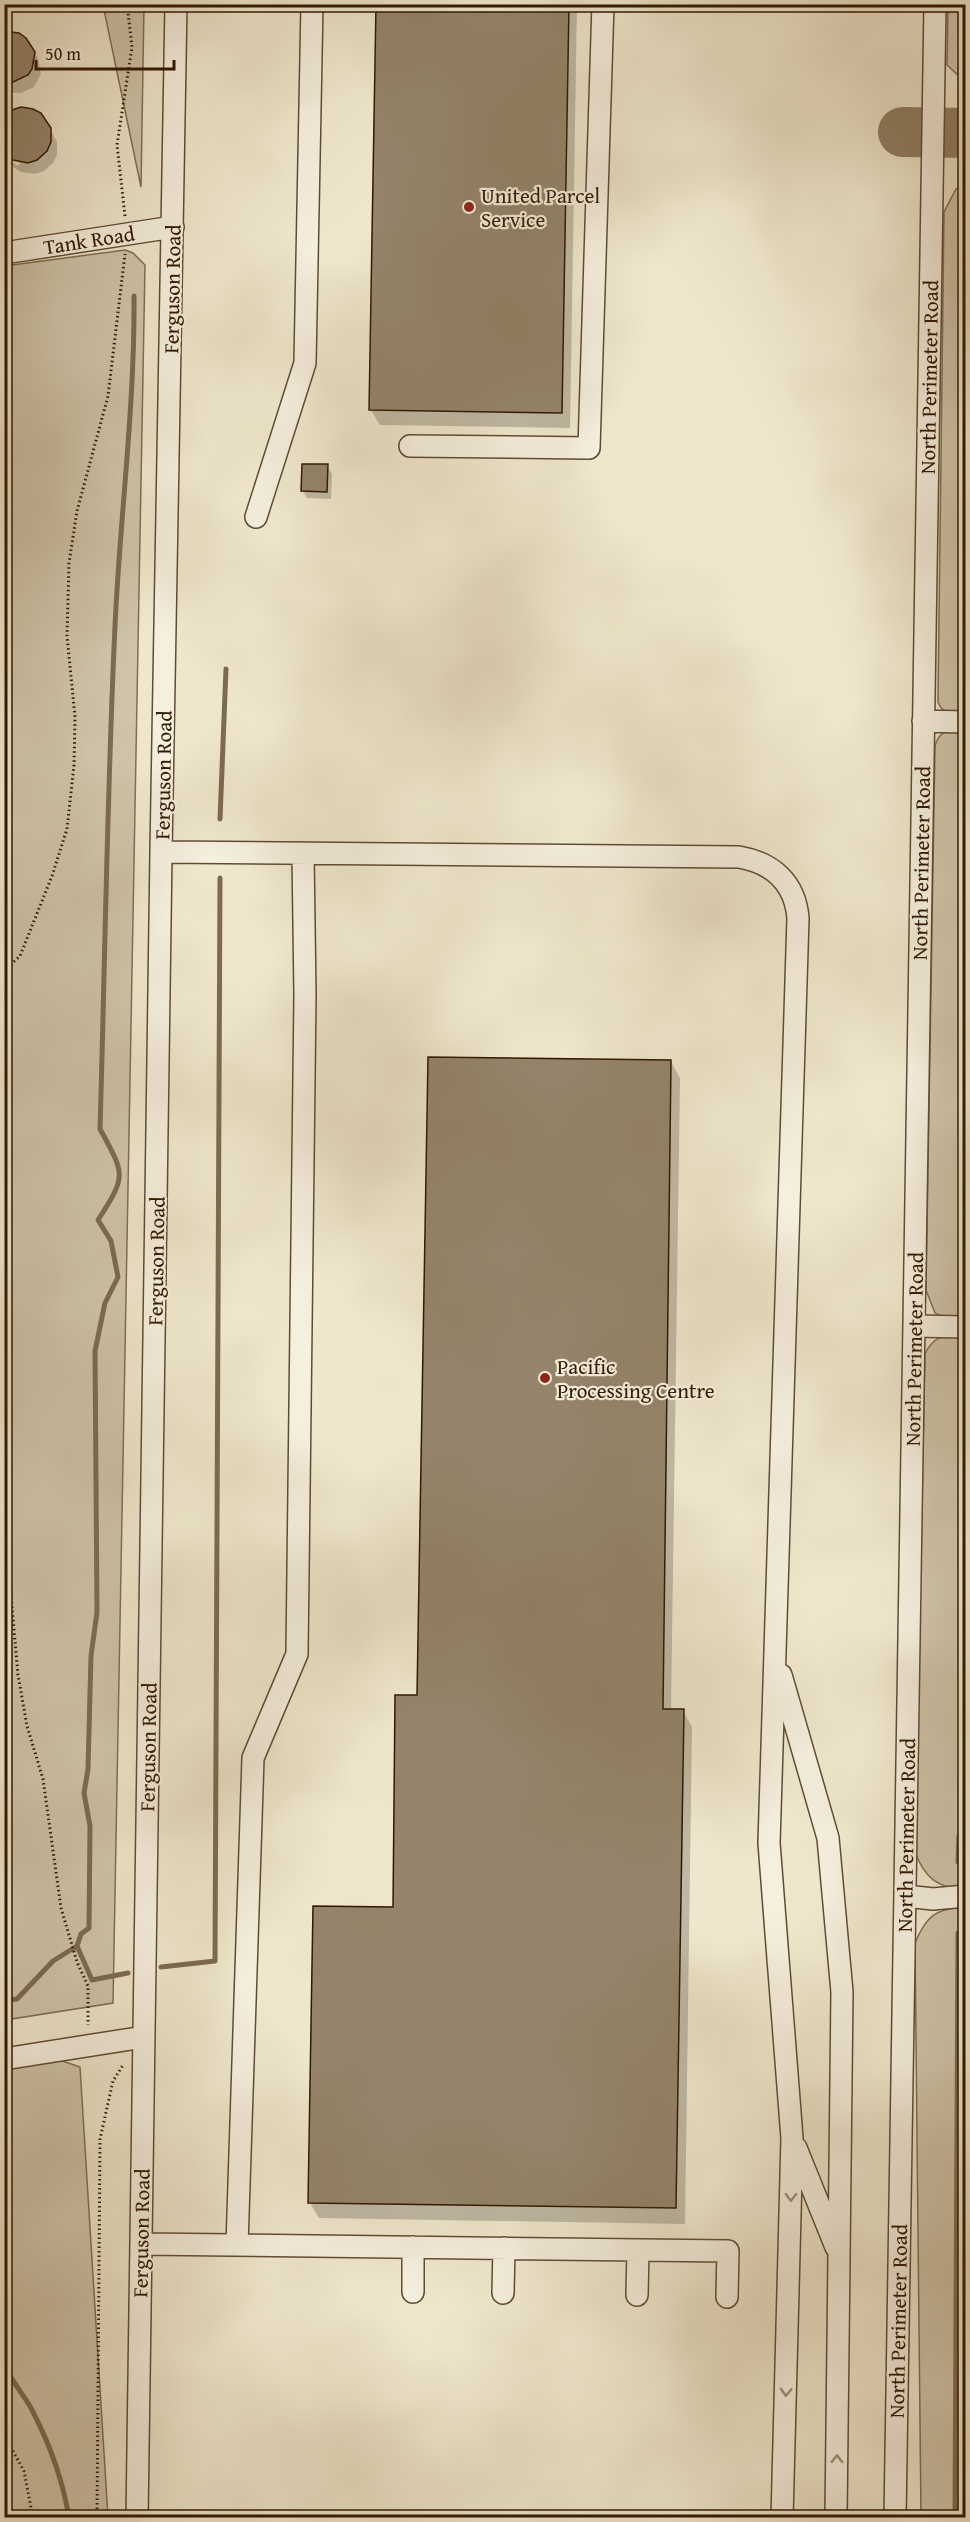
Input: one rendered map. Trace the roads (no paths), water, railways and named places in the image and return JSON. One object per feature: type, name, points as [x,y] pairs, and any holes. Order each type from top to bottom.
[{"type":"street","name":"Ferguson Road","points":[[137,2517],[161,852],[176,4]]},
{"type":"street","points":[[256,518],[305,363],[312,4]]},
{"type":"street","points":[[410,446],[589,448],[603,4]]},
{"type":"street","name":"North Perimeter Road","points":[[895,2517],[935,4]]},
{"type":"street","name":"Tank Road","points":[[4,253],[173,227]]},
{"type":"street","points":[[922,721],[966,722]]},
{"type":"street","points":[[161,852],[739,857],[763,863],[778,874],[797,902],[769,1843],[792,2138],[782,2517]]},
{"type":"street","points":[[237,2245],[253,1758],[297,1654],[304,1018],[303,853]]},
{"type":"street","points":[[914,1326],[966,1327]]},
{"type":"street","points":[[775,1654],[828,1839],[842,1992],[836,2517]]},
{"type":"street","points":[[906,1896],[933,1899],[966,1896]]},
{"type":"street","points":[[4,2059],[144,2037]]},
{"type":"street","points":[[792,2138],[840,2255]]},
{"type":"street","points":[[141,2244],[728,2251],[727,2297]]},
{"type":"street","points":[[413,2247],[413,2292]]},
{"type":"street","points":[[503,2294],[504,2248]]},
{"type":"street","points":[[637,2295],[638,2250]]},
{"type":"waterway","points":[[77,1946],[81,1934],[89,1928],[90,1826],[84,1793],[88,1769],[91,1656],[97,1612],[95,1351],[105,1303],[118,1277],[111,1241],[98,1220],[114,1193],[119,1175],[114,1156],[100,1129],[112,689],[117,585],[130,420],[134,296]]},
{"type":"waterway","points":[[220,819],[226,669]]},
{"type":"waterway","points":[[161,1967],[215,1961],[220,878]]},
{"type":"waterway","points":[[958,1862],[959,1836],[966,1828]]},
{"type":"waterway","points":[[955,2518],[958,1933]]},
{"type":"waterway","points":[[4,2000],[17,1999],[53,1961],[77,1946],[92,1980],[128,1973]]},
{"type":"waterway","points":[[4,2364],[30,2406],[45,2437],[59,2477],[69,2518]]},
{"type":"place","name":"United Parcel Service","points":[[469,207]]},
{"type":"place","name":"Pacific Processing Centre","points":[[545,1378]]}]
